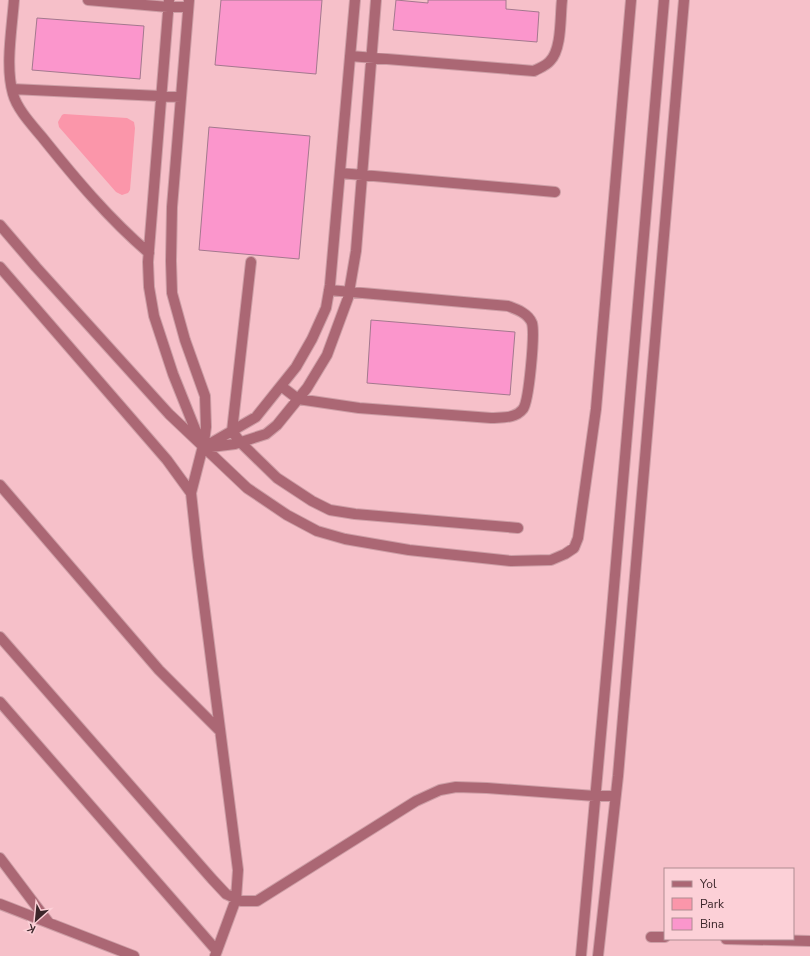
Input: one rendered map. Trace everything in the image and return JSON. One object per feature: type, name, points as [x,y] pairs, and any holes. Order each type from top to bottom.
[{"type":"street","points":[[14,0],[9,71],[13,95],[24,114],[73,175],[134,240],[149,253]]},
{"type":"street","points":[[0,702],[216,953],[236,899],[238,870],[191,493],[203,448],[206,427],[205,396],[185,340],[172,293],[171,261],[172,207],[188,3],[169,4],[88,0]]},
{"type":"street","points":[[203,448],[256,417],[296,367],[312,339],[326,308],[329,290],[355,0]]},
{"type":"street","points":[[203,448],[240,442],[266,434],[277,425],[307,388],[328,355],[349,293],[356,251],[376,0]]},
{"type":"street","points":[[350,56],[534,71],[551,61],[558,49],[562,0]]},
{"type":"street","points":[[0,225],[169,414],[203,448],[247,488],[287,515],[317,530],[345,539],[409,550],[511,561],[551,560],[574,548],[578,538],[596,410],[631,0]]},
{"type":"street","points":[[581,956],[664,0]]},
{"type":"street","points":[[598,956],[615,796],[684,0]]},
{"type":"street","points":[[169,4],[149,253],[149,287],[154,316],[173,374],[203,448]]},
{"type":"street","points":[[12,89],[181,97]]},
{"type":"street","points":[[340,173],[555,192]]},
{"type":"street","points":[[251,262],[232,431],[240,442],[277,478],[312,501],[330,510],[355,514],[518,528]]},
{"type":"street","points":[[0,267],[167,460],[191,493]]},
{"type":"street","points":[[281,386],[298,399],[358,408],[491,418],[512,417],[523,409],[527,397],[533,342],[532,323],[522,312],[508,306],[349,293],[329,290]]},
{"type":"street","points":[[0,485],[158,670],[220,731]]},
{"type":"street","points":[[0,637],[212,879],[226,894],[241,901],[257,901],[410,805],[440,790],[456,787],[487,788],[595,796],[615,796]]},
{"type":"street","points":[[0,858],[49,923]]},
{"type":"street","points":[[0,904],[134,956]]},
{"type":"street","points":[[651,937],[664,937]]},
{"type":"street","points":[[754,940],[810,942]]},
{"type":"green space","points":[[64,114],[127,118],[134,122],[135,128],[130,190],[128,193],[122,195],[116,192],[59,127],[58,122]]},
{"type":"building","points":[[221,0],[322,0],[316,74],[215,65]]},
{"type":"building","points":[[396,0],[428,3],[428,0],[506,0],[506,9],[539,12],[537,42],[393,30]]},
{"type":"building","points":[[37,18],[144,26],[140,79],[32,70]]},
{"type":"building","points":[[209,127],[310,136],[299,259],[199,250]]},
{"type":"building","points":[[371,320],[515,332],[510,395],[367,383]]}]
